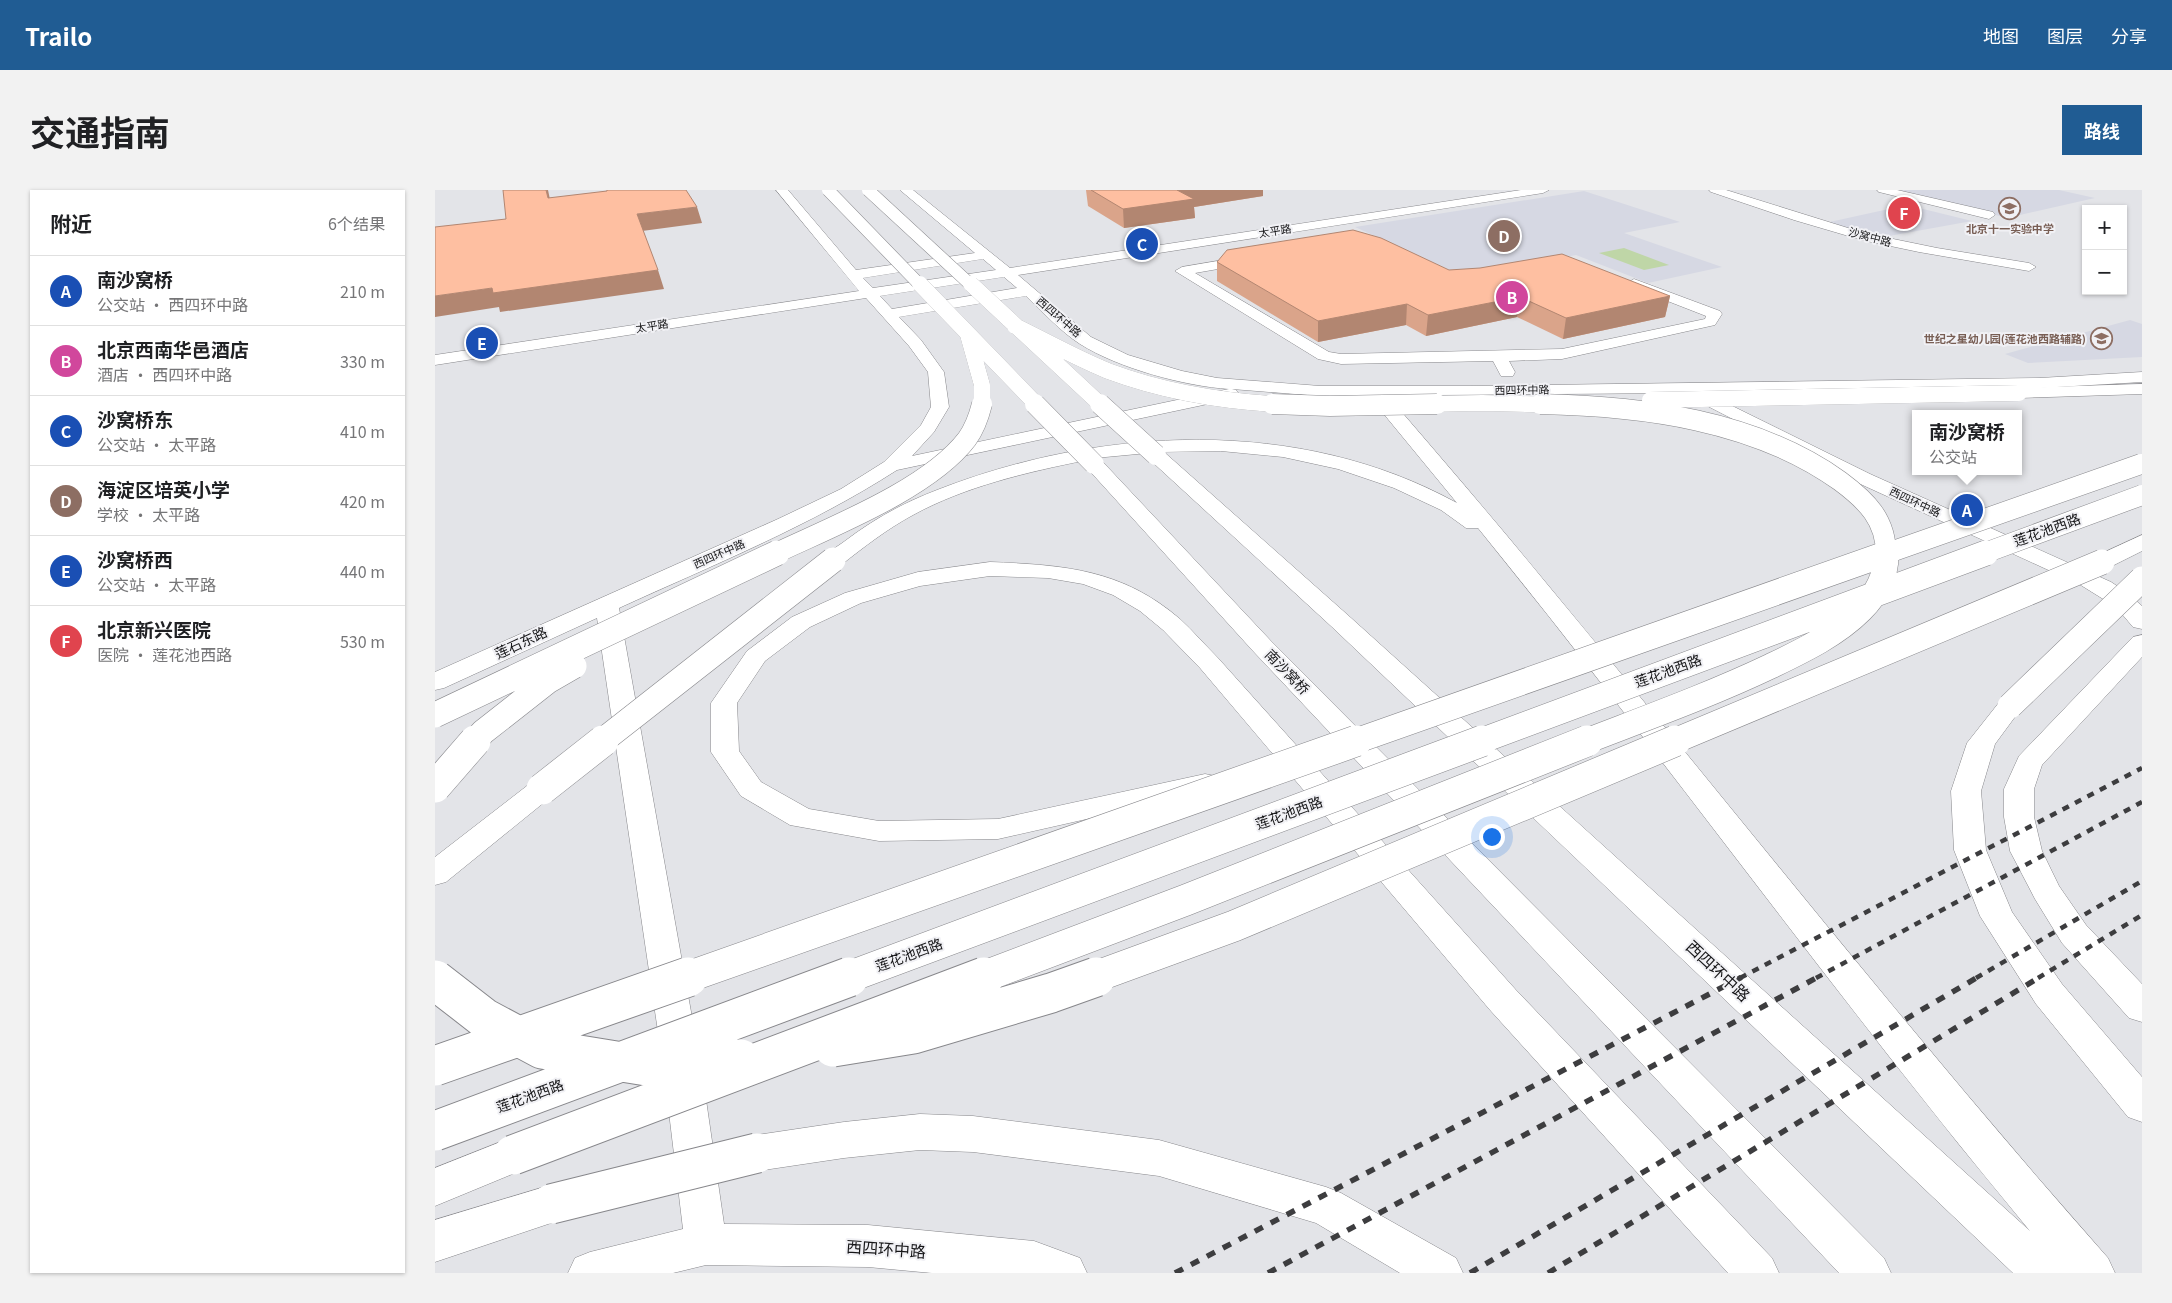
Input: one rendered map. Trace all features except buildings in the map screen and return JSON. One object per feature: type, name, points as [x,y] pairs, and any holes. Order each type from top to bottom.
[{"type":"main road","name":"西四环中路","points":[[606,604],[787,524],[848,494],[891,466],[927,428],[940,407],[937,372],[915,343],[853,274],[782,190]]},
{"type":"main road","points":[[435,715],[861,513],[909,487],[955,454],[975,428],[983,398],[968,335],[827,190]]},
{"type":"main road","points":[[868,190],[1015,326],[1117,374],[1153,386],[1201,395],[1301,405],[1547,402],[2142,389]]},
{"type":"main road","name":"西四环中路","points":[[905,190],[1007,272],[1085,340],[1121,358],[1179,376],[1261,388],[1375,392],[1683,388],[1863,478],[2087,579],[2112,592],[2142,621]]},
{"type":"main road","name":"太平路","points":[[435,360],[1543,190]]},
{"type":"main road","name":"沙窝中路","points":[[1715,190],[1764,207],[1881,240],[1921,249],[2029,267]]},
{"type":"main road","points":[[1883,190],[1989,215]]},
{"type":"main road","points":[[1318,224],[1345,238]]},
{"type":"main road","points":[[853,274],[986,255]]},
{"type":"main road","points":[[1268,256],[1182,271],[1324,356],[1341,359],[1563,354],[1709,322],[1715,314],[1617,277]]},
{"type":"main road","points":[[889,314],[1029,291]]},
{"type":"main road","name":"西四环中路","points":[[1015,326],[1341,622],[2044,1273]]},
{"type":"main road","name":"南沙窝桥","points":[[968,335],[1094,464],[1311,698],[1869,1273]]},
{"type":"main road","points":[[1498,356],[1508,374],[1513,390]]},
{"type":"main road","points":[[1683,388],[1734,381],[2028,373],[2142,366]]},
{"type":"main road","points":[[1683,388],[2031,383],[2142,377]]},
{"type":"main road","points":[[891,466],[1261,388]]},
{"type":"main road","points":[[1375,392],[1559,614],[1877,1016],[2002,1168],[2093,1273]]},
{"type":"main road","points":[[435,1187],[513,1155],[1177,904],[1741,680],[1825,640],[1863,609],[1882,583],[1889,554],[1885,530],[1869,505],[1847,485],[1815,464],[1784,448],[1742,433],[1694,420],[1601,406],[1547,402]]},
{"type":"main road","points":[[435,874],[833,560],[875,529],[916,505],[961,486],[1061,460],[1116,451],[1169,446],[1222,446],[1279,451],[1344,464],[1382,476],[1426,494],[1462,514],[1504,547]]},
{"type":"main road","points":[[435,1066],[2141,464]]},
{"type":"main road","name":"莲花池西路","points":[[435,1131],[2142,494]]},
{"type":"main road","points":[[435,980],[484,1018],[542,1049],[653,1067],[784,1055],[913,1034],[1051,994],[1234,926],[2103,562],[2142,542]]},
{"type":"main road","points":[[1294,763],[998,829],[879,831],[801,818],[751,789],[725,752],[724,703],[756,656],[801,622],[853,598],[917,579],[990,570],[1048,571],[1088,578],[1121,590],[1148,606],[1166,620],[1209,662],[1503,1000],[1757,1273]]},
{"type":"main road","points":[[2142,579],[2009,706],[1981,743],[1966,791],[1970,850],[1997,916],[2049,994],[2142,1104]]},
{"type":"main road","points":[[435,787],[483,732],[548,681],[695,592]]},
{"type":"main road","points":[[590,1273],[706,1244],[684,1079],[606,604]]},
{"type":"main road","name":"莲石东路","points":[[435,682],[606,604]]},
{"type":"main road","points":[[2142,642],[2029,762],[2019,790],[2019,817],[2026,851],[2046,891],[2074,934],[2142,1008]]},
{"type":"main road","points":[[435,1241],[551,1204],[757,1153],[844,1140],[920,1132],[973,1134],[1159,1158],[1326,1207],[1441,1273]]},
{"type":"main road","name":"西四环中路","points":[[706,1244],[867,1246],[1035,1262],[1065,1273]]},
{"type":"shaded area","name":"北京十一实验中学","points":[[1898,190],[2059,190],[2095,198],[2007,218]]},
{"type":"shaded area","points":[[1584,191],[1680,222],[1624,233],[1722,267],[1648,283],[1576,255],[1463,276],[1355,227]]},
{"type":"shaded area","points":[[1907,205],[1972,221],[1878,238],[1825,223]]},
{"type":"shaded area","name":"世纪之星幼儿园(莲花池西路辅路)","points":[[2130,320],[2142,324],[2142,357],[2028,363],[2005,354]]},
{"type":"green space","points":[[1624,248],[1669,265],[1644,270],[1599,253]]},
{"type":"railway","points":[[1740,978],[2142,768]]},
{"type":"railway","points":[[1816,978],[2142,802]]},
{"type":"railway","points":[[1976,978],[2142,881]]},
{"type":"railway","points":[[2038,978],[2142,915]]},
{"type":"railway","points":[[1175,1273],[1742,977]]},
{"type":"railway","points":[[1268,1273],[1818,977]]},
{"type":"railway","points":[[1470,1273],[1978,977]]},
{"type":"railway","points":[[1548,1273],[2040,977]]},
{"type":"place","name":"北京十一实验中学","points":[[2010,208]]},
{"type":"place","name":"北京新兴医院","points":[[1904,213]]},
{"type":"place","name":"海淀区培英小学","points":[[1504,236]]},
{"type":"place","name":"沙窝桥东","points":[[1142,244]]},
{"type":"place","name":"北京西南华邑酒店","points":[[1512,297]]},
{"type":"place","name":"世纪之星幼儿园(莲花池西路辅路)","points":[[2102,339]]},
{"type":"place","name":"沙窝桥西","points":[[482,343]]},
{"type":"place","name":"南沙窝桥","points":[[1967,510]]}]
